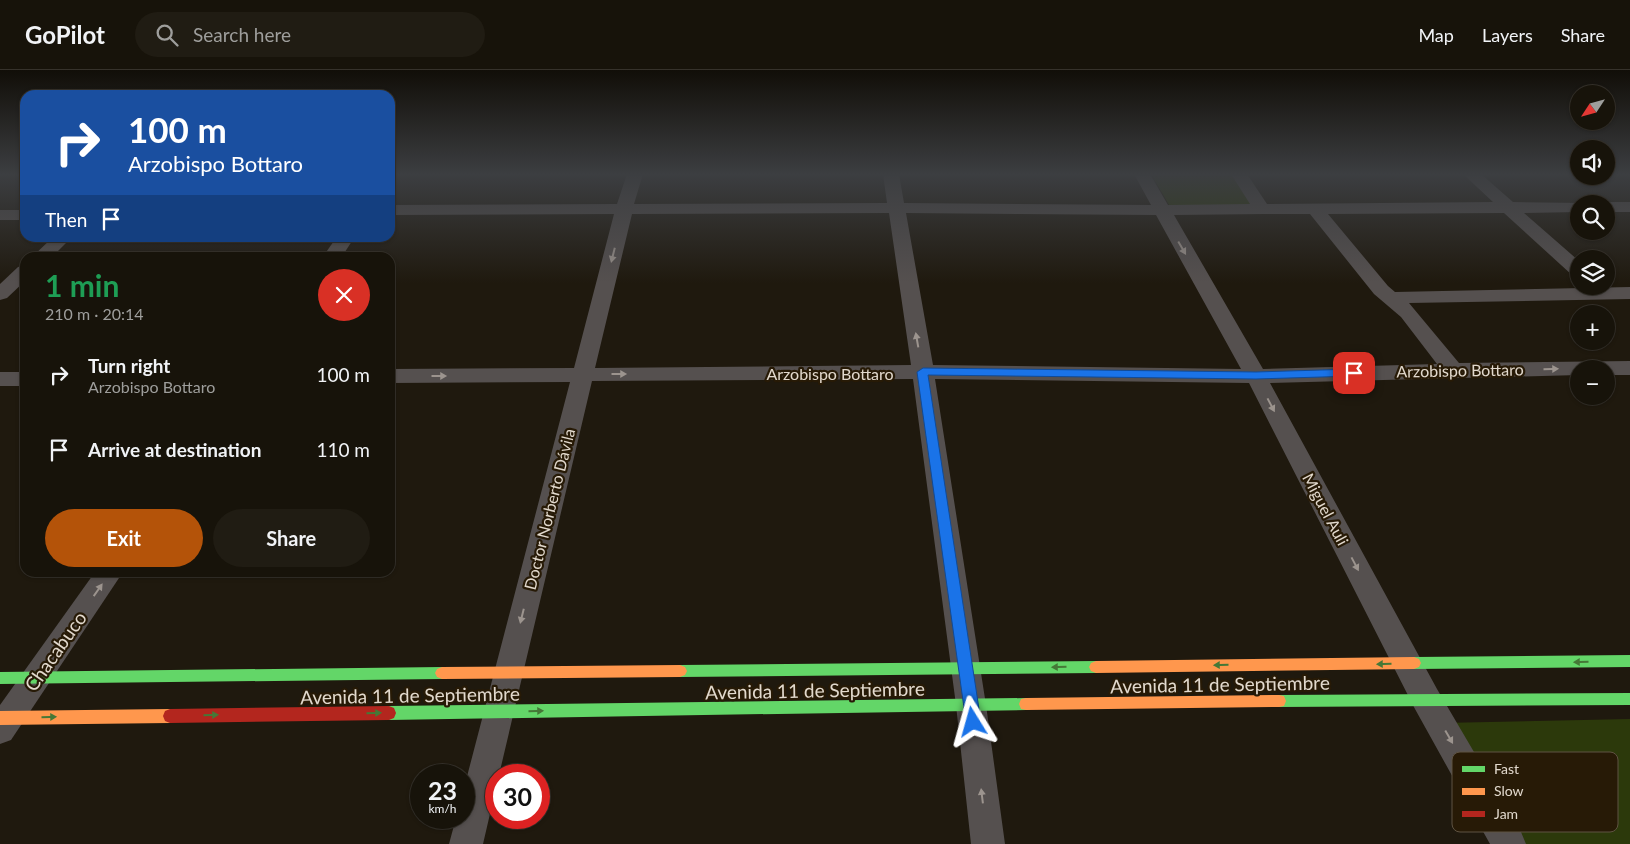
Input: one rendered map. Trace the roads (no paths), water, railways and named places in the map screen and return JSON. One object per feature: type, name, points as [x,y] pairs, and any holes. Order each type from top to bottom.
[{"type":"main road","name":"Avenida 11 de Septiembre","points":[[0,678],[1630,661]]},
{"type":"main road","name":"Avenida 11 de Septiembre","points":[[3,722],[499,711],[1426,699],[1630,699]]},
{"type":"street","name":"Doctor Norberto Dávila","points":[[466,844],[624,210]]},
{"type":"street","points":[[895,210],[923,372],[966,668],[988,844]]},
{"type":"street","name":"Miguel Auli","points":[[1161,210],[1256,376],[1426,699],[1456,752]]},
{"type":"street","points":[[1316,210],[1382,290],[1408,313],[1453,370]]},
{"type":"street","points":[[1510,210],[1570,263]]},
{"type":"street","points":[[0,215],[20,215]]},
{"type":"street","points":[[47,252],[58,242]]},
{"type":"street","points":[[0,294],[20,276]]},
{"type":"street","points":[[1391,298],[1570,291]]},
{"type":"street","points":[[1615,292],[1630,294]]},
{"type":"street","name":"Arzobispo Bottaro","points":[[395,376],[923,372],[1256,376],[1453,370],[1630,368]]},
{"type":"street","points":[[0,379],[20,379]]},
{"type":"street","name":"Chacabuco","points":[[3,722],[37,678],[107,577]]},
{"type":"street","name":"Miguel Auli","points":[[1502,832],[1509,844]]}]
